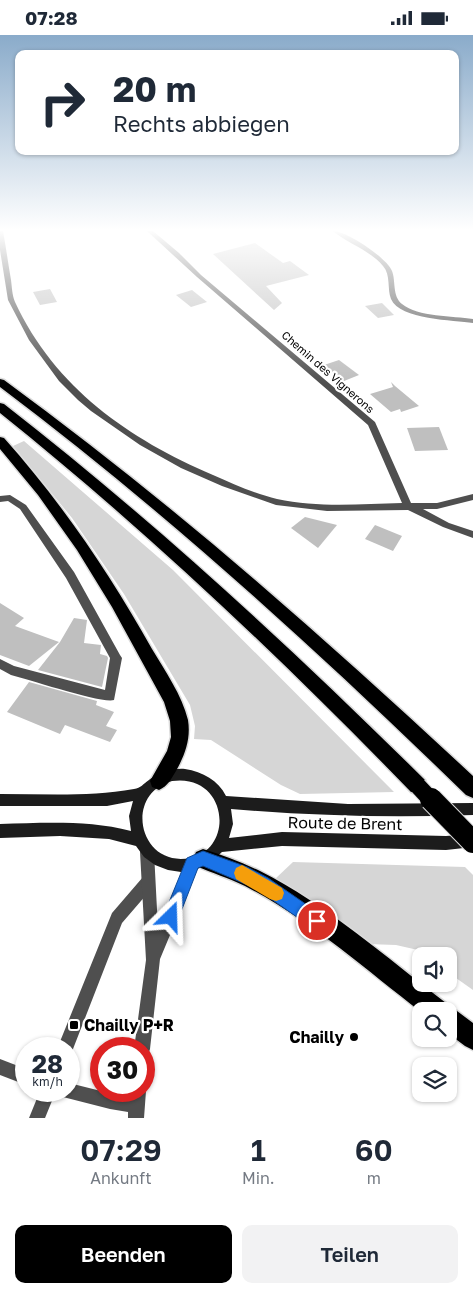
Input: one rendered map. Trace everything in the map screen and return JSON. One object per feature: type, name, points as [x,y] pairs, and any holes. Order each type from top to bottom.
[{"type":"highway","points":[[0,381],[112,465],[232,566],[388,707],[473,789]]},
{"type":"highway","points":[[0,407],[89,478],[194,570],[349,716],[473,841]]},
{"type":"highway","points":[[0,441],[46,496],[91,561],[128,619],[175,708],[180,728],[180,738],[171,763],[159,781]]},
{"type":"highway","points":[[204,856],[262,884],[345,941],[426,1002]]},
{"type":"highway","points":[[457,1025],[473,1038]]},
{"type":"main road","points":[[180,775],[202,779],[218,792],[224,801],[227,812],[223,835],[204,856],[180,865],[168,864],[156,860],[138,840],[135,816],[138,804],[145,793],[159,781],[180,775]]},
{"type":"main road","points":[[0,800],[107,799],[145,793]]},
{"type":"main road","name":"Route de Brent","points":[[224,801],[269,806],[390,811],[473,809]]},
{"type":"main road","points":[[0,831],[60,829],[109,832],[138,840]]},
{"type":"main road","name":"Route de Brent","points":[[204,856],[282,839],[446,843],[473,841]]},
{"type":"street","points":[[8,282],[11,300],[33,340],[62,379],[94,409],[143,443],[184,466],[225,484],[276,502],[328,508],[438,506],[473,497]]},
{"type":"street","name":"Chemin des Vignerons","points":[[205,282],[372,424],[408,506]]},
{"type":"street","points":[[392,282],[395,300],[401,307],[424,314],[473,321]]},
{"type":"street","points":[[0,499],[10,498],[23,507],[70,575],[116,658],[110,696],[86,691],[0,664]]},
{"type":"street","points":[[408,506],[446,525],[473,535]]},
{"type":"street","points":[[143,1037],[153,960],[147,852]]},
{"type":"street","points":[[153,960],[204,856]]},
{"type":"street","points":[[70,1037],[117,918],[148,882]]},
{"type":"street","points":[[0,1067],[15,1073]]},
{"type":"street","points":[[80,1094],[136,1105]]},
{"type":"street","points":[[37,1118],[44,1102]]},
{"type":"shaded area","points":[[24,441],[173,570],[394,792],[300,794],[281,785],[211,740],[194,739],[195,726],[190,705],[124,594],[72,518],[13,446]]},
{"type":"shaded area","points":[[293,862],[465,867],[473,875],[473,990],[457,979],[457,947],[412,947],[412,949],[396,945],[367,944],[275,879]]},
{"type":"building","points":[[243,282],[283,282],[266,286],[282,303],[274,310]]},
{"type":"building","points":[[50,289],[57,302],[40,305],[33,292]]},
{"type":"building","points":[[192,290],[207,302],[191,307],[176,295]]},
{"type":"building","points":[[382,303],[394,315],[378,318],[365,306]]},
{"type":"building","points":[[339,360],[359,375],[344,381],[324,365]]},
{"type":"building","points":[[391,382],[419,406],[401,412],[400,409],[391,412],[370,394],[393,387]]},
{"type":"building","points":[[439,427],[448,450],[415,451],[407,428]]},
{"type":"building","points":[[305,517],[337,525],[318,548],[291,528]]},
{"type":"building","points":[[375,525],[402,536],[393,551],[365,539]]},
{"type":"building","points":[[0,603],[24,618],[15,626],[59,642],[29,666],[0,655]]},
{"type":"building","points":[[74,618],[87,620],[84,643],[101,645],[100,654],[108,658],[102,687],[38,670],[60,642]]},
{"type":"building","points":[[29,682],[97,701],[96,705],[114,712],[106,726],[117,730],[110,742],[65,725],[60,734],[7,712]]},
{"type":"slow traffic","points":[[242,873],[276,893]]},
{"type":"place","name":"Chailly P+R","points":[[74,1025]]},
{"type":"place","name":"Chailly","points":[[354,1037]]},
{"type":"route","points":[[171,917],[193,863],[203,859],[241,873],[262,884],[317,921]]}]
